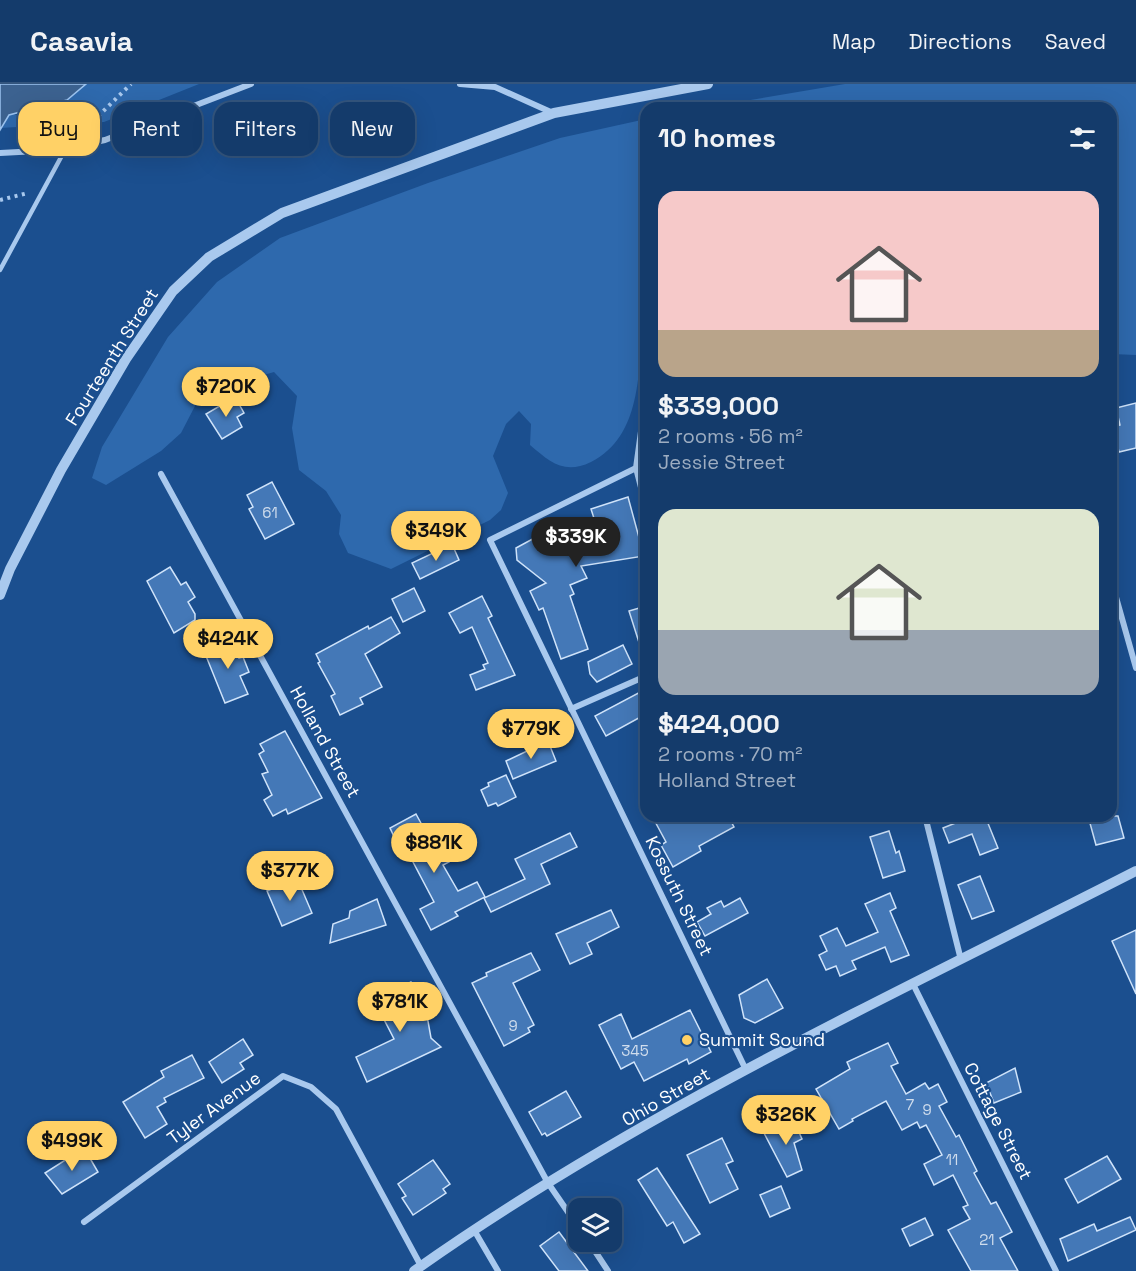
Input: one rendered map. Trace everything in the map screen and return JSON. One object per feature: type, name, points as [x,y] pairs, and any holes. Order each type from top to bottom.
[{"type":"street","points":[[100,141],[251,84]]},
{"type":"street","points":[[460,84],[495,87],[554,113]]},
{"type":"street","name":"Fourteenth Street","points":[[0,595],[10,569],[61,470],[126,359],[173,291],[209,257],[282,213],[554,113],[708,84]]},
{"type":"street","points":[[0,153],[18,154]]},
{"type":"street","points":[[640,439],[636,468],[640,484]]},
{"type":"street","name":"Kossuth Street","points":[[636,468],[490,540],[746,1070]]},
{"type":"street","name":"Holland Street","points":[[161,474],[548,1183],[568,1212]]},
{"type":"street","points":[[1117,601],[1136,668]]},
{"type":"street","points":[[572,709],[640,679]]},
{"type":"street","points":[[926,822],[961,960]]},
{"type":"street","name":"Ohio Street","points":[[417,1268],[548,1183],[746,1070],[1136,871]]},
{"type":"street","name":"Cottage Street","points":[[913,984],[1056,1271]]},
{"type":"street","name":"Tyler Avenue","points":[[84,1222],[283,1076],[310,1087],[336,1109],[417,1268]]},
{"type":"street","points":[[474,1230],[498,1271]]},
{"type":"street","points":[[596,1252],[608,1271]]},
{"type":"lane","points":[[0,270],[62,156]]},
{"type":"path","points":[[100,115],[131,84]]},
{"type":"path","points":[[0,200],[44,190]]},
{"type":"shaded area","points":[[0,84],[86,84],[67,100],[18,102],[18,113],[9,115],[0,130]]},
{"type":"shaded area","points":[[76,84],[199,84],[154,102],[112,102],[112,119],[104,122],[100,122],[100,102],[44,102]]},
{"type":"shaded area","points":[[845,84],[1136,84],[1136,355],[1117,354],[1117,102],[738,102]]},
{"type":"shaded area","points":[[7,112],[18,116],[18,127],[0,128]]},
{"type":"shaded area","points":[[640,120],[640,357],[638,381],[629,419],[620,436],[608,451],[581,466],[558,465],[530,445],[531,424],[519,411],[506,424],[493,456],[508,493],[501,510],[490,520],[391,569],[348,553],[339,534],[341,515],[326,491],[299,470],[292,428],[297,396],[274,372],[244,381],[215,383],[195,406],[181,433],[161,451],[106,485],[92,478],[102,447],[168,337],[217,282],[280,238],[428,183],[560,138]]},
{"type":"building","points":[[235,397],[244,413],[237,417],[242,427],[222,439],[206,414]]},
{"type":"building","points":[[1136,403],[1136,448],[1119,452],[1117,426],[1120,425],[1117,408]]},
{"type":"building","points":[[272,482],[294,524],[265,539],[249,509],[253,507],[247,495]]},
{"type":"building","points":[[628,497],[640,541],[640,557],[581,566],[587,578],[570,585],[574,594],[570,596],[588,649],[561,659],[543,608],[539,610],[530,591],[546,583],[517,560],[516,548],[562,523],[573,548],[600,537],[591,509]]},
{"type":"building","points":[[452,544],[459,560],[420,579],[412,563]]},
{"type":"building","points":[[170,567],[181,585],[186,582],[195,597],[188,602],[195,614],[195,620],[174,633],[147,581]]},
{"type":"building","points":[[414,588],[425,611],[403,622],[392,599]]},
{"type":"building","points":[[482,596],[492,616],[488,618],[515,675],[476,690],[470,675],[485,669],[483,665],[488,663],[472,627],[460,633],[449,613]]},
{"type":"building","points":[[640,608],[640,646],[629,611]]},
{"type":"building","points":[[391,617],[400,633],[365,654],[382,687],[360,698],[363,704],[340,715],[331,696],[335,694],[318,663],[320,662],[316,654],[368,626],[369,629]]},
{"type":"building","points":[[232,640],[239,658],[243,657],[249,672],[240,676],[248,694],[225,703],[204,651]]},
{"type":"building","points":[[623,645],[632,664],[597,682],[590,674],[588,662]]},
{"type":"building","points":[[640,692],[640,717],[606,736],[595,716]]},
{"type":"building","points":[[285,731],[322,798],[288,814],[286,809],[273,816],[264,800],[272,795],[262,774],[268,772],[259,754],[264,751],[260,744]]},
{"type":"building","points":[[548,741],[556,761],[513,779],[506,761]]},
{"type":"building","points":[[506,775],[516,797],[498,806],[496,803],[488,806],[481,790],[489,786],[488,783]]},
{"type":"building","points":[[416,814],[435,849],[441,846],[449,862],[443,865],[458,891],[477,882],[485,897],[455,912],[458,916],[431,930],[420,909],[434,902],[404,845],[399,847],[390,828]]},
{"type":"building","points":[[1118,816],[1124,838],[1096,845],[1090,822],[1117,822]]},
{"type":"building","points":[[655,822],[731,822],[734,827],[699,846],[701,851],[673,867],[661,845],[666,842]]},
{"type":"building","points":[[958,822],[987,822],[998,848],[980,855],[972,834],[949,843],[943,828]]},
{"type":"building","points":[[889,831],[896,853],[899,851],[905,871],[883,878],[870,837]]},
{"type":"building","points":[[570,833],[577,847],[541,864],[550,884],[491,912],[484,898],[525,879],[515,859]]},
{"type":"building","points":[[980,876],[994,911],[972,919],[958,885]]},
{"type":"building","points":[[297,878],[312,913],[282,926],[267,891]]},
{"type":"building","points":[[890,893],[896,908],[890,911],[909,955],[891,962],[885,947],[852,961],[856,969],[840,976],[836,966],[826,970],[819,955],[827,951],[820,936],[837,928],[846,946],[878,932],[865,904]]},
{"type":"building","points":[[740,898],[748,913],[705,936],[697,922],[711,914],[707,908],[721,901],[724,907]]},
{"type":"building","points":[[377,899],[386,925],[330,943],[333,924],[349,918],[350,911]]},
{"type":"building","points":[[611,910],[619,927],[587,943],[592,954],[570,964],[556,934]]},
{"type":"building","points":[[1136,930],[1136,994],[1112,941]]},
{"type":"building","points":[[531,953],[540,970],[513,983],[534,1025],[528,1028],[530,1032],[504,1046],[472,983],[487,976],[486,973]]},
{"type":"building","points":[[767,979],[783,1008],[755,1023],[744,1018],[739,995]]},
{"type":"building","points":[[411,982],[426,1010],[431,1038],[441,1047],[367,1082],[356,1057],[394,1039],[374,1000]]},
{"type":"building","points":[[690,1010],[711,1052],[689,1064],[687,1059],[644,1081],[634,1062],[621,1069],[599,1025],[621,1014],[632,1039]]},
{"type":"building","points":[[243,1039],[253,1055],[240,1063],[244,1069],[222,1083],[209,1062]]},
{"type":"building","points":[[888,1043],[898,1063],[891,1066],[906,1094],[925,1083],[929,1089],[938,1084],[947,1102],[939,1106],[956,1137],[959,1135],[977,1171],[974,1173],[991,1204],[996,1202],[1012,1232],[1000,1238],[1018,1271],[971,1271],[948,1230],[970,1219],[963,1207],[968,1205],[953,1175],[934,1185],[924,1164],[942,1155],[926,1125],[920,1128],[917,1122],[902,1130],[886,1101],[852,1119],[853,1121],[839,1129],[816,1089],[850,1069],[847,1062]]},
{"type":"building","points":[[192,1055],[204,1078],[164,1098],[166,1102],[157,1107],[167,1124],[145,1138],[123,1102],[164,1077],[161,1071]]},
{"type":"building","points":[[1015,1068],[1021,1092],[994,1103],[986,1083]]},
{"type":"building","points":[[566,1091],[581,1117],[547,1136],[545,1133],[542,1135],[529,1112]]},
{"type":"building","points":[[793,1119],[802,1139],[794,1143],[802,1170],[787,1177],[764,1133]]},
{"type":"building","points":[[722,1138],[733,1161],[726,1164],[738,1189],[710,1203],[687,1155]]},
{"type":"building","points":[[84,1148],[98,1172],[62,1194],[45,1173]]},
{"type":"building","points":[[1107,1156],[1121,1179],[1078,1203],[1065,1179]]},
{"type":"building","points":[[433,1160],[450,1184],[443,1189],[446,1193],[413,1215],[402,1198],[406,1196],[398,1184]]},
{"type":"building","points":[[657,1168],[700,1234],[684,1243],[673,1222],[667,1226],[638,1180]]},
{"type":"building","points":[[781,1186],[790,1208],[770,1217],[760,1195]]},
{"type":"building","points":[[1130,1217],[1136,1230],[1068,1261],[1060,1239],[1094,1224],[1097,1231]]},
{"type":"building","points":[[925,1218],[933,1235],[910,1246],[902,1229]]},
{"type":"building","points":[[559,1232],[568,1244],[568,1252],[574,1252],[588,1271],[559,1271],[540,1246]]},
{"type":"place","name":"Summit Sound","points":[[687,1040]]}]
